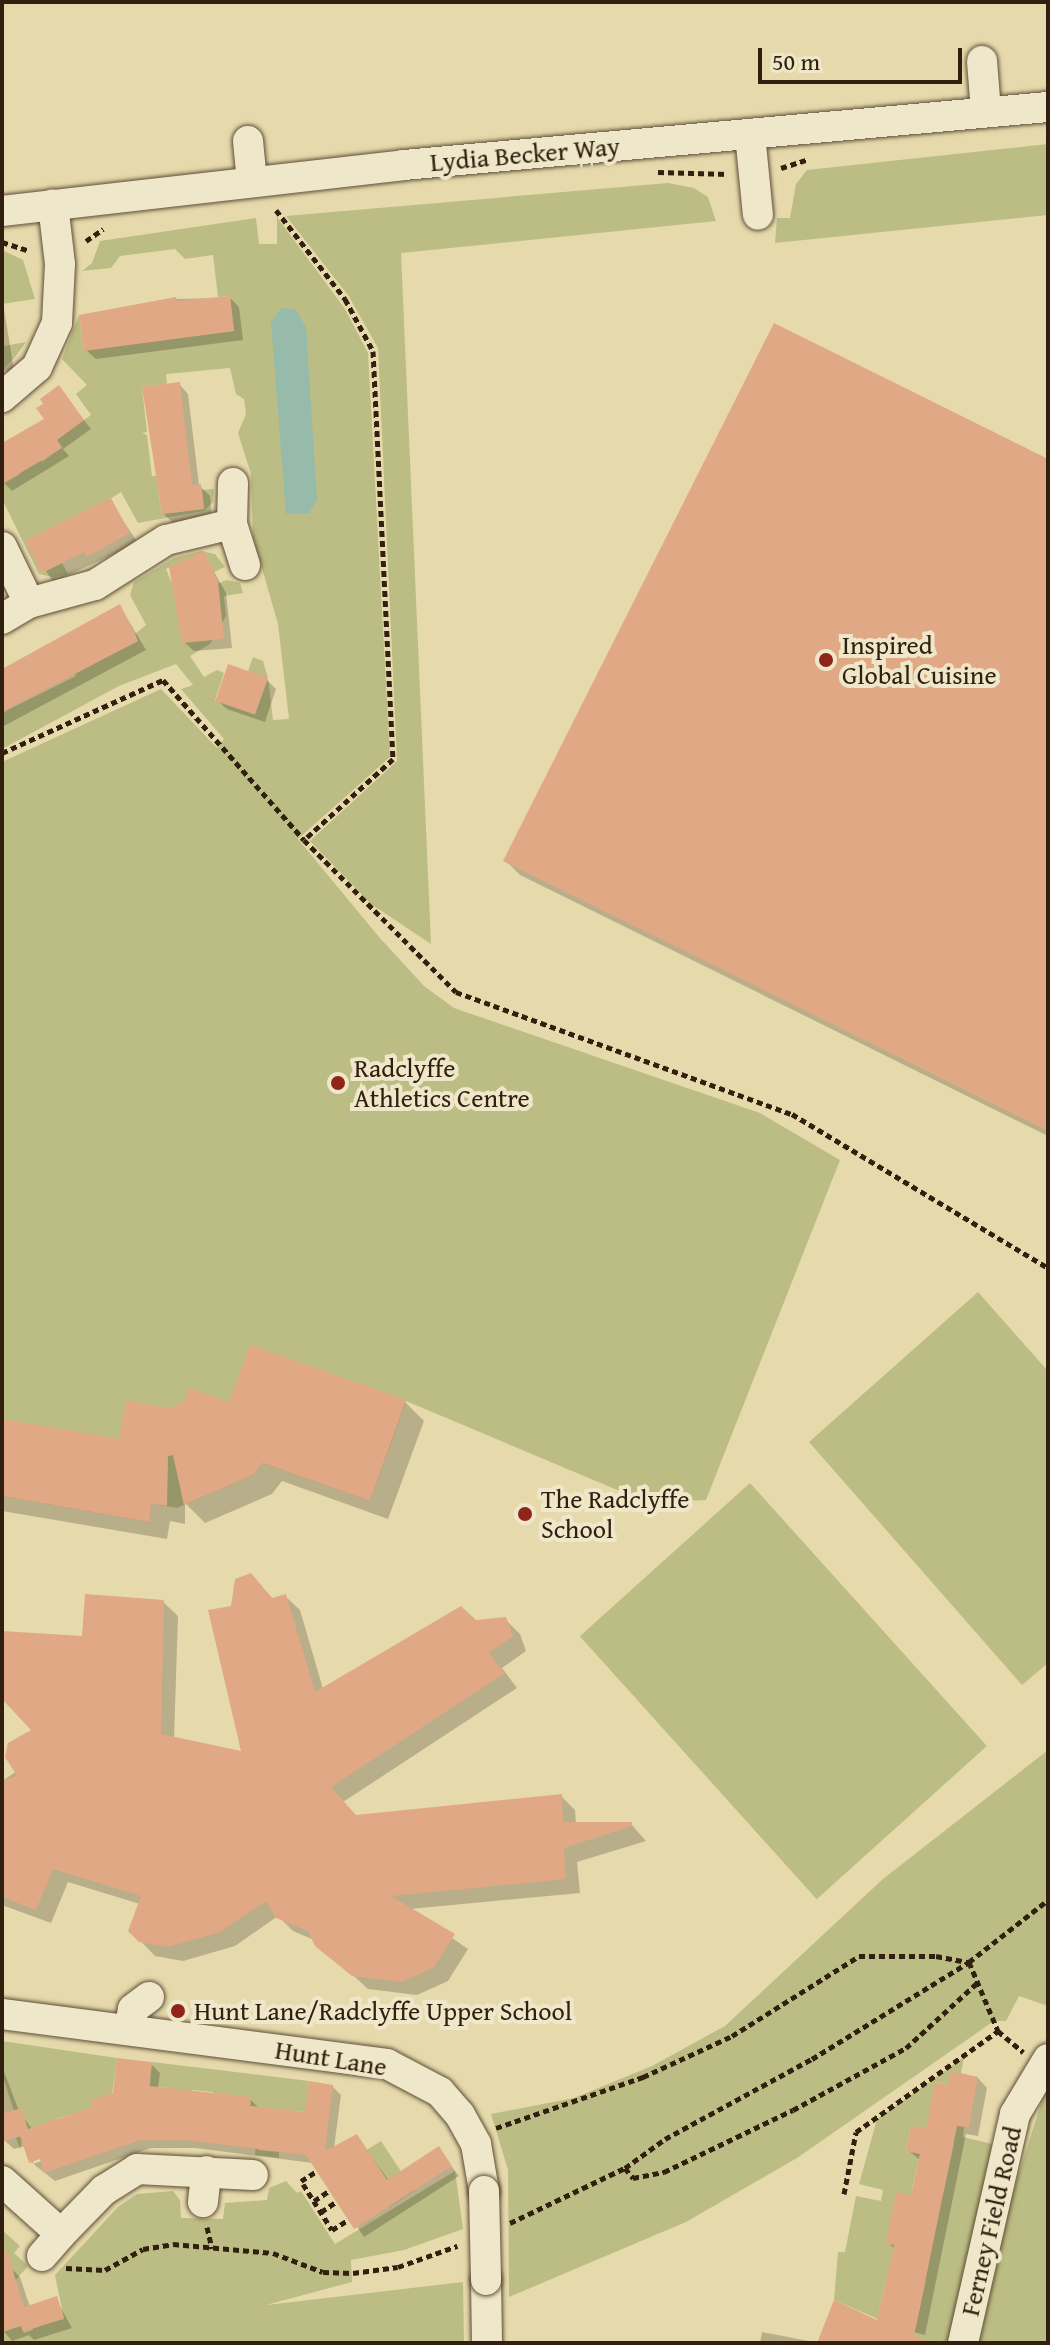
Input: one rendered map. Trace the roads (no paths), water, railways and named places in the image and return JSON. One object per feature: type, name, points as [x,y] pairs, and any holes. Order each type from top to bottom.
[{"type":"street","points":[[982,61],[986,112]]},
{"type":"street","name":"Lydia Becker Way","points":[[2,211],[252,182],[1048,107]]},
{"type":"street","points":[[750,134],[758,215]]},
{"type":"street","points":[[248,141],[252,182]]},
{"type":"street","points":[[2,397],[37,367],[57,323],[60,264],[53,204]]},
{"type":"street","points":[[233,483],[232,524],[245,565]]},
{"type":"street","points":[[2,619],[29,603],[82,591],[166,540],[232,524]]},
{"type":"street","points":[[2,547],[29,603]]},
{"type":"street","points":[[129,2030],[133,2009],[149,1997]]},
{"type":"street","name":"Hunt Lane","points":[[2,2014],[387,2064],[418,2077],[440,2092],[469,2129],[481,2161],[487,2343]]},
{"type":"street","name":"Ferney Field Road","points":[[963,2343],[1015,2114],[1048,2059]]},
{"type":"street","points":[[2,2181],[50,2248],[125,2173],[168,2167],[253,2175]]},
{"type":"street","points":[[203,2202],[206,2171]]},
{"type":"place","name":"Inspired Global Cuisine","points":[[826,660]]},
{"type":"place","name":"Radclyffe Athletics Centre","points":[[338,1083]]},
{"type":"place","name":"The Radclyffe School","points":[[525,1514]]},
{"type":"place","name":"Hunt Lane/Radclyffe Upper School","points":[[178,2011]]}]
